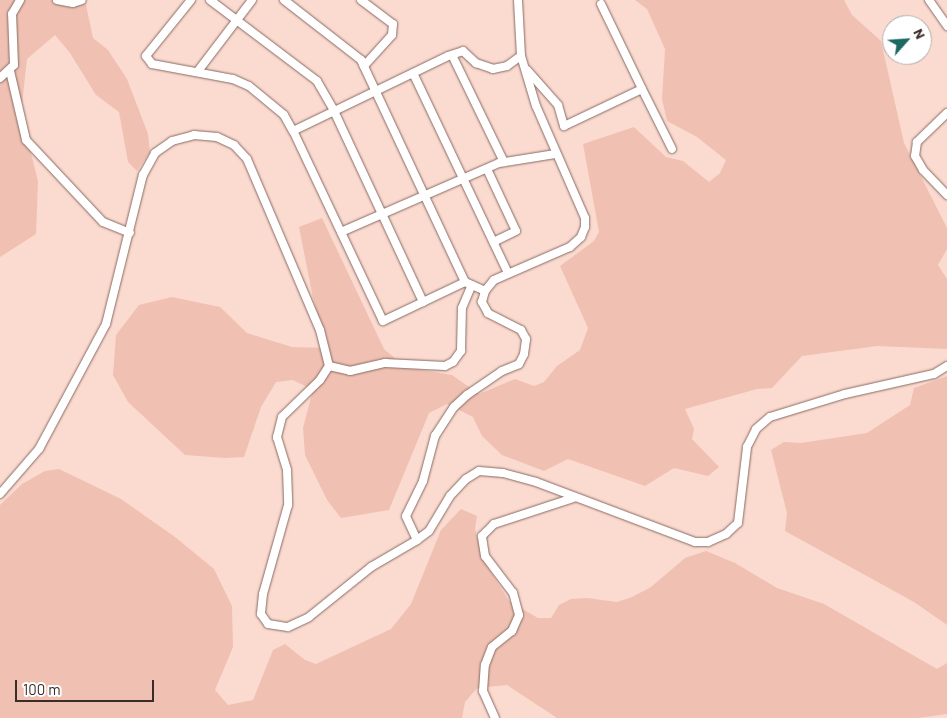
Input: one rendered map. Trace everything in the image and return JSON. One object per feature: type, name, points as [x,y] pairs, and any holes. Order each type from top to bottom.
[{"type":"street","points":[[0,78],[10,71],[16,56],[12,14],[20,0]]},
{"type":"street","points":[[57,0],[73,4],[82,0]]},
{"type":"street","points":[[191,0],[146,56],[152,64],[233,79],[249,86],[284,115],[382,321],[469,284]]},
{"type":"street","points":[[210,0],[317,81],[334,111],[423,302]]},
{"type":"street","points":[[198,71],[252,0]]},
{"type":"street","points":[[284,0],[361,60],[469,284],[485,291]]},
{"type":"street","points":[[362,0],[393,24],[392,35],[364,66]]},
{"type":"street","points":[[416,540],[406,516],[423,481],[435,436],[454,407],[466,395],[519,364],[524,354],[526,339],[521,330],[488,313],[482,302],[485,291],[494,280],[570,247],[581,237],[585,227],[585,218],[554,154],[521,56],[518,0]]},
{"type":"street","points":[[930,0],[947,26]]},
{"type":"street","points":[[601,4],[672,149]]},
{"type":"street","points":[[293,132],[375,91],[463,51],[476,64],[493,70],[508,66],[521,56]]},
{"type":"street","points":[[452,55],[504,162]]},
{"type":"street","points":[[524,66],[558,105],[564,126],[642,90]]},
{"type":"street","points":[[10,71],[26,140],[103,222],[130,233]]},
{"type":"street","points":[[413,73],[508,273]]},
{"type":"street","points":[[947,113],[917,142],[916,156],[923,170],[947,195]]},
{"type":"street","points":[[0,494],[40,449],[106,324],[143,175],[155,153],[172,140],[194,135],[217,137],[234,145],[247,158],[320,330],[329,366],[320,380],[282,417],[277,437],[287,470],[288,505],[263,594],[261,614],[268,624],[288,627],[309,617],[370,567],[429,531],[450,496],[466,478],[478,471],[536,482],[573,498],[695,542],[708,542],[726,534],[738,523],[748,447],[756,429],[770,417],[845,394],[934,374],[947,366]]},
{"type":"street","points":[[341,232],[504,162],[554,154]]},
{"type":"street","points":[[487,169],[516,231],[493,242]]},
{"type":"street","points":[[329,366],[350,371],[385,363],[445,366],[452,362],[461,351],[462,308],[469,284]]},
{"type":"street","points":[[495,718],[483,691],[485,665],[492,647],[512,630],[519,615],[513,592],[485,556],[482,536],[494,524],[573,498]]},
{"type":"shaded area","points":[[0,0],[85,0],[93,38],[108,50],[127,79],[148,134],[150,152],[137,171],[128,162],[119,112],[96,95],[70,53],[55,35],[27,59],[21,113],[38,181],[36,234],[0,257]]},
{"type":"shaded area","points":[[635,0],[844,0],[852,15],[881,41],[882,65],[886,65],[904,143],[947,228],[947,249],[938,265],[947,279],[947,349],[877,346],[802,356],[772,388],[757,389],[685,409],[694,429],[692,439],[719,467],[708,476],[674,468],[645,486],[568,459],[544,471],[502,455],[482,436],[473,417],[447,404],[429,413],[389,510],[341,518],[327,500],[305,455],[303,428],[313,390],[293,380],[276,382],[261,407],[244,457],[225,458],[185,455],[128,402],[113,375],[116,335],[139,305],[172,297],[220,307],[247,333],[292,347],[328,348],[313,298],[299,227],[322,218],[384,349],[398,361],[411,368],[452,375],[479,394],[515,379],[534,386],[544,382],[557,366],[580,350],[588,328],[560,266],[594,241],[599,232],[583,144],[634,127],[666,157],[683,161],[709,182],[720,173],[726,160],[697,137],[667,121],[662,99],[665,49],[647,9]]},
{"type":"shaded area","points":[[947,376],[947,625],[914,602],[785,531],[787,513],[771,450],[784,442],[801,443],[867,433],[910,405],[914,388]]},
{"type":"shaded area","points":[[59,469],[121,499],[175,537],[214,569],[232,606],[233,647],[215,690],[228,705],[253,700],[273,650],[285,644],[305,660],[316,664],[391,629],[411,604],[441,530],[461,509],[477,516],[475,529],[484,561],[509,601],[538,618],[551,618],[559,605],[571,599],[587,598],[617,602],[632,597],[651,587],[685,558],[706,551],[735,563],[777,588],[824,604],[937,669],[947,663],[947,714],[918,718],[557,718],[507,685],[477,688],[465,702],[462,718],[0,718],[0,505],[22,484],[45,471]]}]
